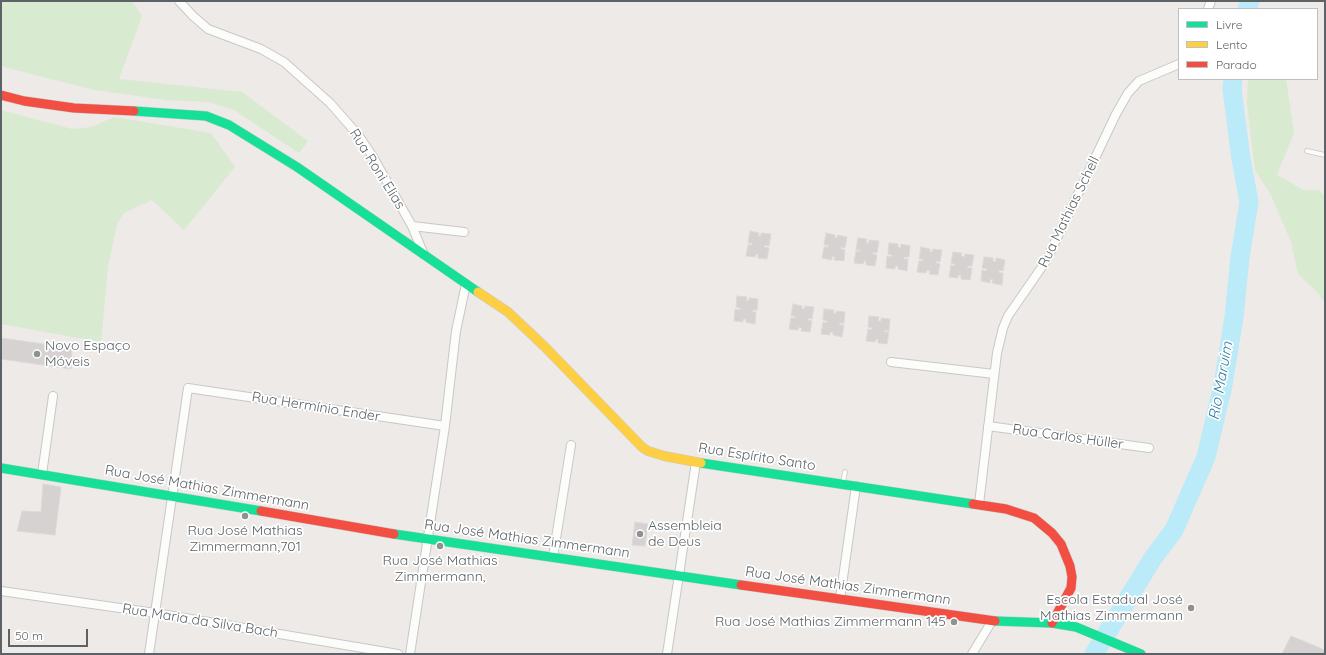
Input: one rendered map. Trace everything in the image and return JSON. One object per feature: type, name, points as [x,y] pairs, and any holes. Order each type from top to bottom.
[{"type":"street","name":"Rua Roni Elias","points":[[179,1],[208,29],[261,50],[284,62],[330,103],[362,141],[376,163],[412,226],[424,255]]},
{"type":"street","name":"Rua Mathias Schell","points":[[979,504],[999,341],[1008,316],[1046,261],[1123,101],[1133,87],[1139,82],[1178,64]]},
{"type":"street","name":"Rua Espírito Santo","points":[[1,95],[24,101],[67,107],[187,114],[216,119],[242,132],[286,160],[516,318],[642,447],[656,454],[696,462],[1006,508],[1034,518],[1052,533],[1061,544],[1070,566],[1072,577],[1071,588],[1052,623]]},
{"type":"street","points":[[412,226],[464,232]]},
{"type":"street","points":[[410,654],[445,426],[456,331],[466,284]]},
{"type":"street","points":[[891,362],[994,374]]},
{"type":"street","name":"Rua Hermínio Ender","points":[[171,496],[188,388],[445,426]]},
{"type":"street","points":[[42,474],[53,396]]},
{"type":"street","name":"Rua Carlos Hüller","points":[[988,426],[1149,448]]},
{"type":"street","points":[[554,557],[570,445]]},
{"type":"street","points":[[667,654],[696,462]]},
{"type":"street","name":"Rua José Mathias Zimmermann","points":[[1,468],[428,539],[992,621],[1052,623],[1076,627],[1138,653]]},
{"type":"street","points":[[840,599],[856,486]]},
{"type":"street","points":[[149,654],[171,496]]},
{"type":"street","name":"Rua Maria da Silva Bach","points":[[1,591],[155,613],[398,654]]},
{"type":"street","points":[[972,654],[992,621]]},
{"type":"lane","points":[[1307,151],[1325,154]]},
{"type":"lane","points":[[843,484],[845,472]]},
{"type":"green space","points":[[1,1],[132,1],[142,16],[119,79],[242,92],[308,141],[299,153],[234,110],[208,102],[166,100],[95,90],[1,66]]},
{"type":"green space","points":[[1248,80],[1286,80],[1294,133],[1277,175],[1303,190],[1318,190],[1325,196],[1325,303],[1318,293],[1298,274],[1291,242],[1271,195],[1255,170],[1247,104]]},
{"type":"green space","points":[[1,110],[72,129],[92,127],[114,117],[211,133],[235,167],[184,230],[152,200],[124,213],[117,224],[108,266],[101,342],[1,324]]},
{"type":"building","points":[[750,231],[759,233],[758,236],[761,236],[761,233],[771,234],[769,246],[765,245],[764,247],[769,248],[767,259],[758,258],[758,255],[756,254],[755,257],[746,256],[748,245],[752,245],[752,243],[748,243]]},
{"type":"building","points":[[826,233],[835,235],[835,238],[837,238],[838,235],[847,237],[845,248],[841,247],[841,249],[845,250],[844,261],[834,260],[835,257],[832,256],[832,260],[822,258],[824,247],[828,247],[829,245],[824,245]]},
{"type":"building","points":[[858,238],[867,239],[866,243],[869,243],[869,240],[879,241],[877,253],[873,252],[873,254],[877,255],[875,266],[866,265],[866,261],[864,261],[863,264],[854,263],[856,251],[860,252],[860,250],[856,250]]},
{"type":"building","points":[[889,243],[898,244],[898,247],[901,248],[901,244],[910,246],[909,257],[904,257],[904,259],[908,259],[907,271],[898,269],[898,266],[895,266],[895,269],[886,268],[887,256],[892,257],[892,255],[888,254]]},
{"type":"building","points":[[921,247],[930,249],[930,252],[932,252],[933,249],[942,250],[940,262],[936,261],[936,263],[940,264],[938,275],[929,274],[930,271],[927,270],[926,273],[917,272],[919,261],[923,261],[923,259],[919,259]]},
{"type":"building","points":[[953,252],[962,253],[961,256],[964,257],[965,254],[974,255],[972,266],[968,266],[967,268],[972,268],[970,280],[961,279],[961,275],[958,275],[958,278],[949,277],[951,265],[955,266],[955,264],[951,263]]},
{"type":"building","points":[[984,257],[993,258],[993,261],[996,262],[996,258],[1005,260],[1003,271],[999,270],[999,273],[1003,273],[1002,285],[992,283],[993,280],[990,279],[990,283],[981,281],[982,270],[986,271],[987,269],[982,268]]},
{"type":"building","points":[[737,296],[747,297],[746,300],[749,301],[749,298],[758,299],[757,310],[753,310],[752,312],[756,312],[755,324],[746,322],[746,319],[743,319],[743,322],[734,321],[735,309],[740,310],[740,308],[736,307]]},
{"type":"building","points":[[793,304],[802,306],[802,309],[804,309],[805,306],[814,307],[812,319],[808,318],[808,320],[812,321],[810,332],[801,331],[802,328],[799,327],[798,330],[789,329],[791,318],[795,318],[795,316],[791,316]]},
{"type":"building","points":[[824,309],[834,310],[833,313],[836,314],[836,311],[845,312],[844,323],[840,323],[839,325],[844,325],[842,337],[833,335],[833,332],[830,332],[830,335],[821,334],[823,322],[827,323],[827,321],[823,320]]},
{"type":"building","points":[[869,316],[879,317],[878,321],[881,321],[881,318],[890,319],[889,331],[885,330],[884,332],[889,332],[887,344],[878,343],[878,339],[876,339],[875,342],[866,341],[868,329],[872,330],[872,328],[868,327]]},
{"type":"building","name":"Novo Espaço Móveis","points":[[1,338],[72,348],[71,369],[1,359]]},
{"type":"building","points":[[43,484],[61,487],[55,535],[17,531],[22,511],[41,512]]},
{"type":"building","name":"Assembleia de Deus","points":[[635,522],[648,524],[645,546],[632,545]]},
{"type":"building","points":[[1291,636],[1325,650],[1325,654],[1282,654]]},
{"type":"waterway","name":"Rio Maruim","points":[[1247,8],[1250,1]]},
{"type":"waterway","name":"Rio Maruim","points":[[1094,654],[1153,558],[1174,530],[1206,457],[1223,385],[1234,317],[1240,257],[1249,202],[1241,159],[1232,89],[1233,80]]},
{"type":"traffic: fast","points":[[134,111],[206,116],[229,125],[297,167],[478,292]]},
{"type":"traffic: fast","points":[[701,463],[973,504]]},
{"type":"traffic: fast","points":[[1,468],[261,511]]},
{"type":"traffic: fast","points":[[394,534],[741,585]]},
{"type":"traffic: fast","points":[[995,621],[1052,623],[1076,627],[1141,654]]},
{"type":"traffic: slow","points":[[478,292],[508,312],[545,347],[642,447],[648,451],[664,456],[701,463]]},
{"type":"traffic: jam","points":[[1,95],[24,101],[74,108],[134,111]]},
{"type":"traffic: jam","points":[[973,504],[1006,509],[1034,518],[1052,533],[1061,544],[1070,566],[1072,577],[1071,588],[1052,623]]},
{"type":"traffic: jam","points":[[261,511],[394,534]]},
{"type":"traffic: jam","points":[[741,585],[995,621]]},
{"type":"place","name":"Novo Espaço Móveis","points":[[37,354]]},
{"type":"place","name":"Rua José Mathias Zimmermann,701","points":[[245,516]]},
{"type":"place","name":"Assembleia de Deus","points":[[640,534]]},
{"type":"place","name":"Rua José Mathias Zimmermann,","points":[[440,546]]},
{"type":"place","name":"Escola Estadual José Mathias Zimmermann","points":[[1191,608]]},
{"type":"place","name":"Rua José Mathias Zimmermann 145","points":[[954,622]]}]
